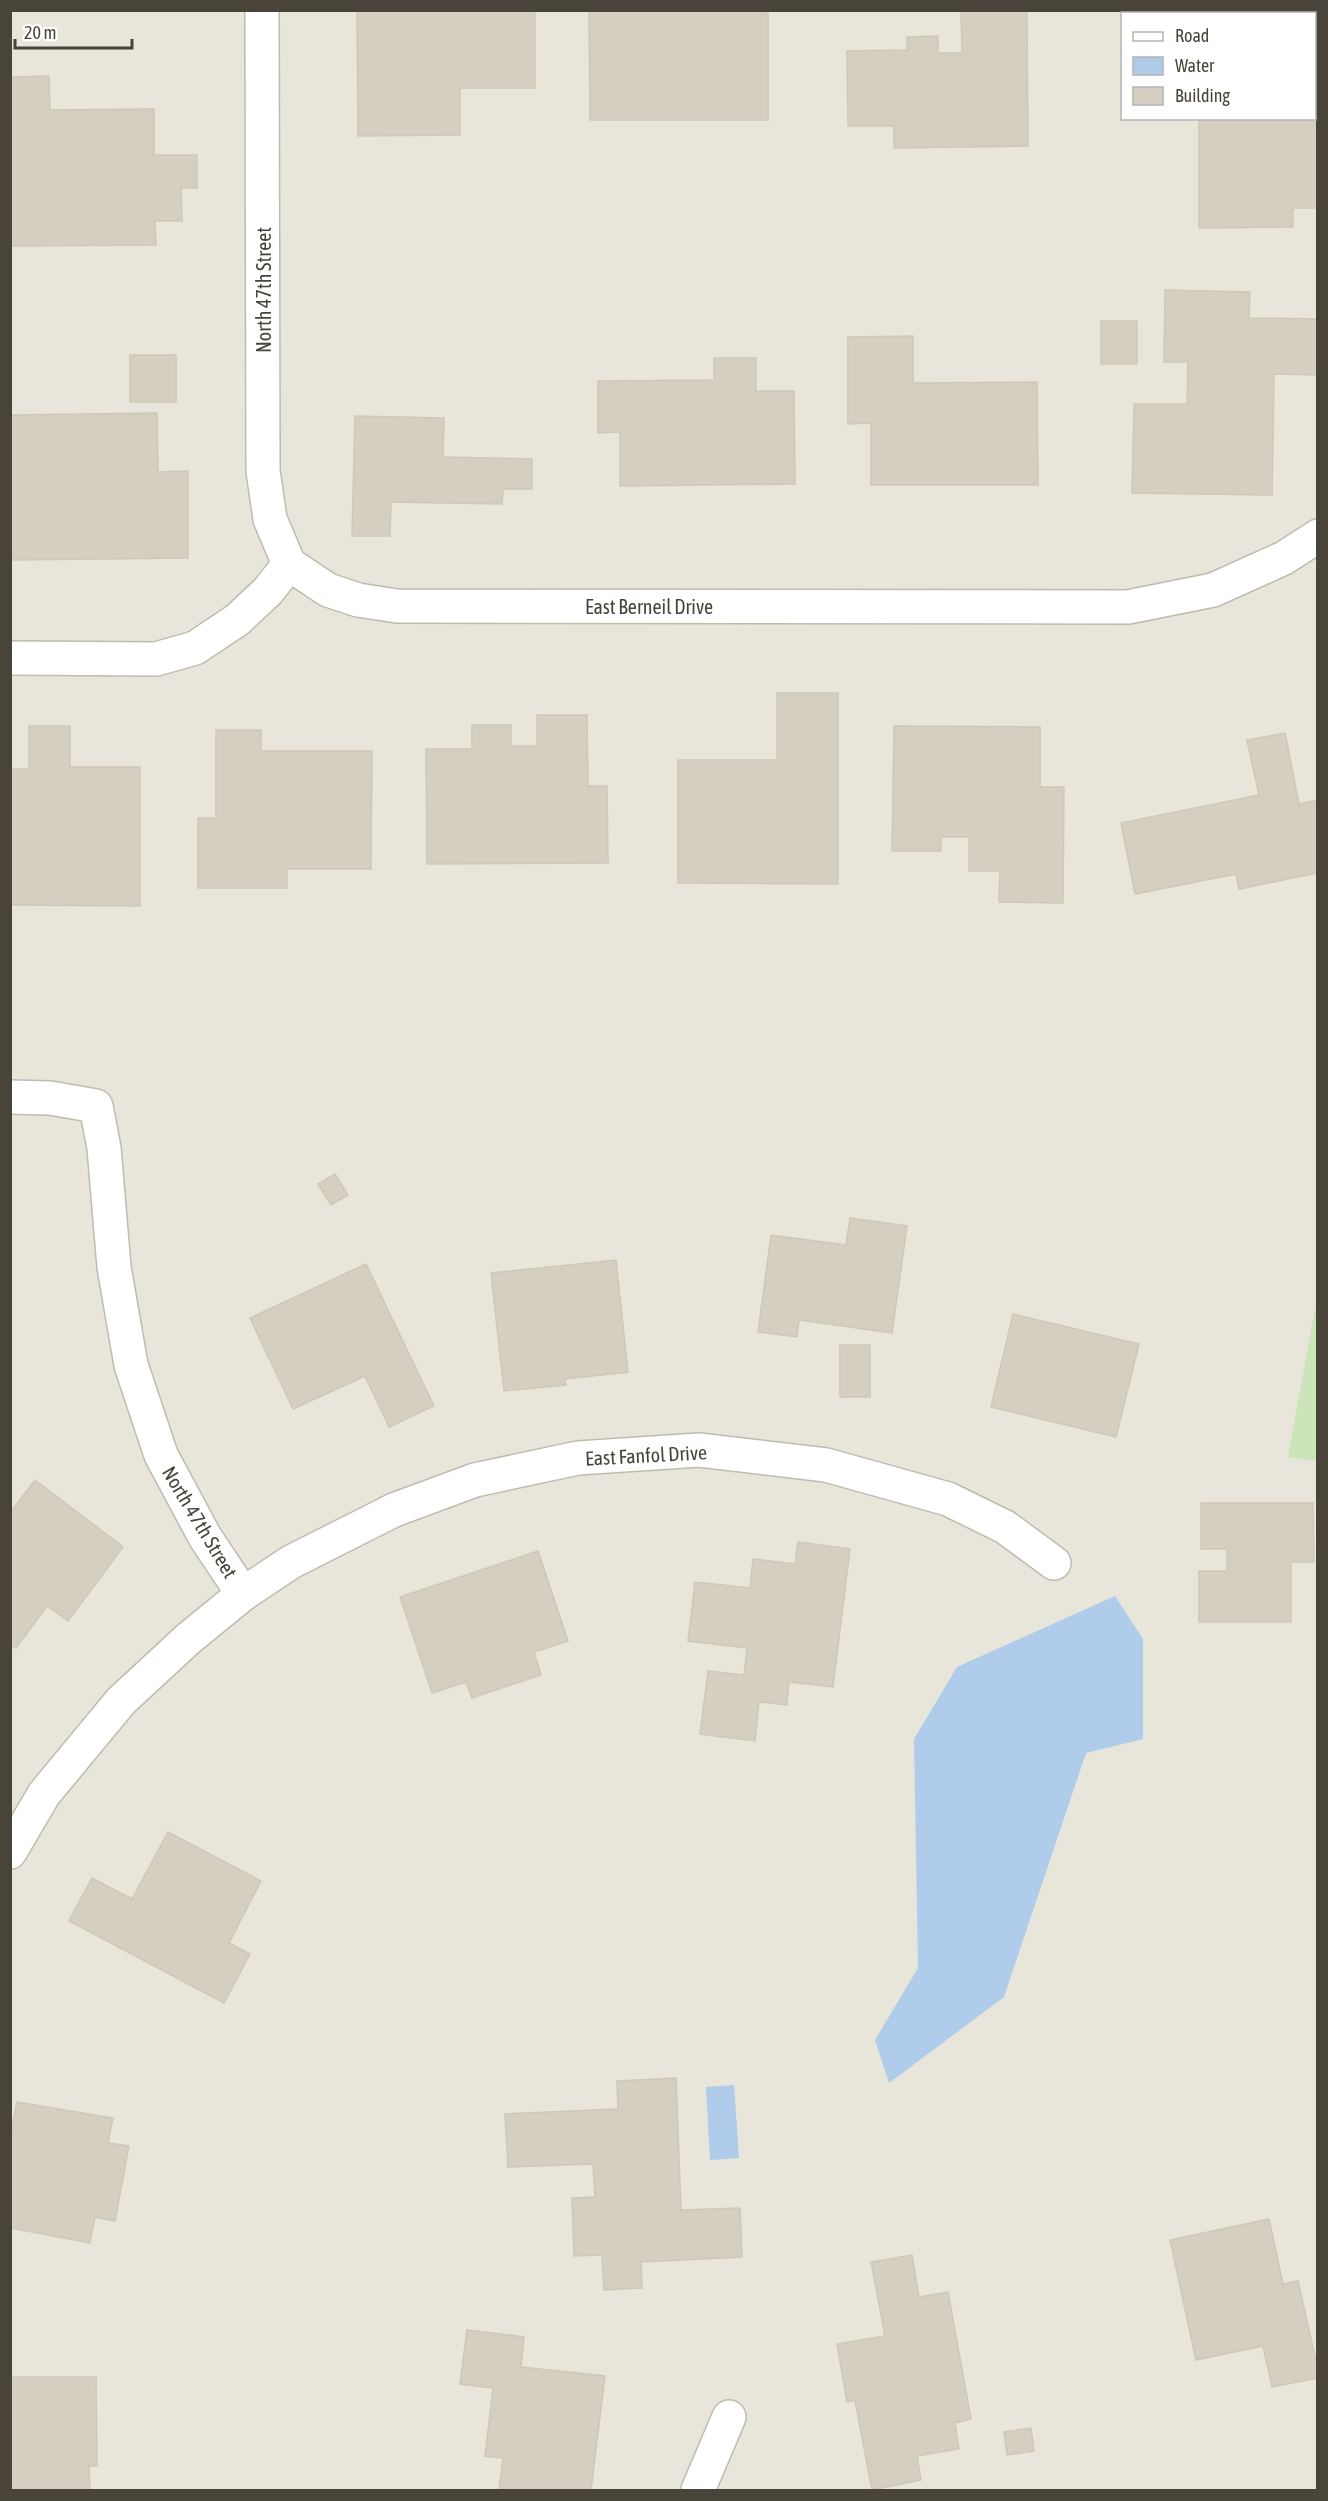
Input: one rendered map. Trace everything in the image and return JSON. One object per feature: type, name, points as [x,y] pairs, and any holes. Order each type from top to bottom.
[{"type":"street","name":"North 47th Street","points":[[262,10],[263,471],[270,519],[289,564]]},
{"type":"street","name":"East Berneil Drive","points":[[289,564],[328,590],[358,600],[397,606],[1128,607],[1213,590],[1284,558],[1317,536]]},
{"type":"street","points":[[10,658],[156,659],[195,648],[237,620],[268,591],[289,564]]},
{"type":"street","name":"North 47th Street","points":[[10,1097],[50,1098],[96,1106],[104,1148],[114,1268],[131,1365],[161,1455],[205,1537],[243,1594],[188,1639],[121,1701],[44,1794],[10,1852]]},
{"type":"street","name":"East Fanfol Drive","points":[[243,1594],[291,1562],[394,1510],[475,1480],[578,1458],[699,1450],[826,1466],[948,1499],[1005,1527],[1054,1563]]},
{"type":"street","points":[[698,2490],[729,2417]]},
{"type":"shaded area","points":[[11,11],[1317,11],[1317,2490],[11,2490]]},
{"type":"green space","points":[[1317,1297],[1318,1461],[1288,1457]]},
{"type":"water","points":[[1115,1596],[1143,1639],[1143,1739],[1086,1753],[1004,1997],[889,2083],[875,2040],[918,1968],[914,1739],[957,1667]]},
{"type":"water","points":[[734,2085],[739,2158],[710,2160],[706,2087]]},
{"type":"building","points":[[357,10],[535,10],[535,88],[460,88],[460,135],[358,136]]},
{"type":"building","points":[[589,10],[768,10],[768,120],[590,120]]},
{"type":"building","points":[[961,10],[1027,10],[1028,146],[894,148],[894,126],[848,126],[847,51],[907,50],[907,37],[938,36],[938,53],[962,53]]},
{"type":"building","points":[[1316,44],[1318,44],[1318,208],[1293,208],[1293,227],[1199,228],[1199,120],[1316,120]]},
{"type":"building","points":[[49,76],[50,110],[154,109],[154,155],[197,155],[197,188],[181,188],[182,221],[155,221],[156,245],[10,246],[10,77]]},
{"type":"building","points":[[1165,290],[1250,292],[1249,318],[1318,319],[1318,375],[1274,374],[1272,495],[1132,493],[1134,404],[1187,404],[1188,362],[1164,362]]},
{"type":"building","points":[[1101,321],[1137,321],[1137,364],[1101,364]]},
{"type":"building","points":[[913,336],[913,383],[1037,382],[1038,485],[871,485],[871,423],[848,424],[848,337]]},
{"type":"building","points":[[130,355],[176,355],[176,402],[130,402]]},
{"type":"building","points":[[714,358],[756,358],[756,391],[794,391],[795,484],[620,486],[620,432],[598,433],[598,381],[714,380]]},
{"type":"building","points":[[157,413],[158,472],[188,471],[188,558],[10,560],[10,415]]},
{"type":"building","points":[[355,416],[444,418],[443,457],[532,459],[532,489],[503,489],[502,504],[391,502],[390,536],[352,536]]},
{"type":"building","points":[[777,693],[838,693],[838,884],[678,883],[678,760],[777,760]]},
{"type":"building","points":[[537,715],[587,715],[588,786],[607,786],[608,863],[427,864],[426,749],[472,749],[472,725],[511,725],[511,746],[537,746]]},
{"type":"building","points":[[29,726],[70,726],[70,767],[140,767],[140,906],[10,905],[10,769],[29,769]]},
{"type":"building","points":[[894,726],[1040,727],[1040,787],[1064,787],[1063,903],[999,902],[1000,871],[969,871],[969,837],[941,837],[941,851],[892,851]]},
{"type":"building","points":[[216,730],[261,730],[261,751],[372,751],[371,869],[287,869],[287,888],[198,888],[198,818],[216,818]]},
{"type":"building","points":[[1285,733],[1299,804],[1318,800],[1318,873],[1239,889],[1236,874],[1135,894],[1121,823],[1259,795],[1247,740]]},
{"type":"building","points":[[335,1174],[348,1195],[331,1205],[318,1184]]},
{"type":"building","points":[[850,1218],[907,1226],[892,1333],[799,1320],[797,1337],[758,1332],[771,1235],[846,1245]]},
{"type":"building","points":[[616,1260],[628,1372],[565,1379],[566,1385],[504,1391],[491,1273]]},
{"type":"building","points":[[366,1264],[434,1406],[389,1427],[365,1376],[293,1409],[250,1318]]},
{"type":"building","points":[[1013,1314],[1139,1344],[1116,1437],[991,1407]]},
{"type":"building","points":[[840,1345],[870,1345],[870,1397],[840,1397]]},
{"type":"building","points":[[35,1480],[123,1547],[68,1621],[47,1606],[16,1648],[10,1644],[10,1513]]},
{"type":"building","points":[[1201,1503],[1313,1503],[1314,1562],[1291,1562],[1291,1622],[1199,1622],[1199,1571],[1227,1571],[1227,1549],[1201,1549]]},
{"type":"building","points":[[798,1542],[850,1549],[833,1687],[789,1682],[787,1705],[759,1702],[755,1741],[700,1734],[708,1671],[744,1675],[747,1648],[688,1641],[695,1582],[750,1588],[753,1559],[795,1564]]},
{"type":"building","points":[[538,1551],[568,1641],[534,1652],[541,1675],[472,1698],[466,1682],[432,1693],[400,1597]]},
{"type":"building","points":[[168,1832],[261,1881],[229,1943],[250,1954],[224,2003],[69,1921],[92,1878],[132,1899]]},
{"type":"building","points":[[676,2078],[681,2210],[740,2208],[742,2257],[641,2262],[642,2288],[604,2290],[602,2255],[574,2256],[572,2198],[595,2197],[593,2164],[508,2167],[505,2114],[618,2109],[617,2081]]},
{"type":"building","points":[[17,2102],[113,2118],[108,2143],[129,2146],[115,2221],[95,2217],[90,2243],[10,2228],[10,2138]]},
{"type":"building","points":[[1269,2219],[1283,2284],[1298,2281],[1318,2370],[1318,2378],[1272,2387],[1263,2346],[1196,2360],[1170,2240]]},
{"type":"building","points":[[912,2255],[919,2297],[948,2292],[971,2419],[955,2423],[959,2449],[917,2456],[921,2480],[872,2490],[855,2400],[847,2402],[837,2344],[885,2336],[871,2262]]},
{"type":"building","points":[[467,2330],[524,2337],[521,2367],[605,2376],[591,2490],[499,2490],[503,2458],[485,2456],[493,2388],[460,2384]]},
{"type":"building","points":[[10,2377],[96,2377],[97,2466],[89,2466],[90,2490],[10,2490]]},
{"type":"building","points":[[1031,2428],[1034,2451],[1007,2455],[1004,2432]]}]
